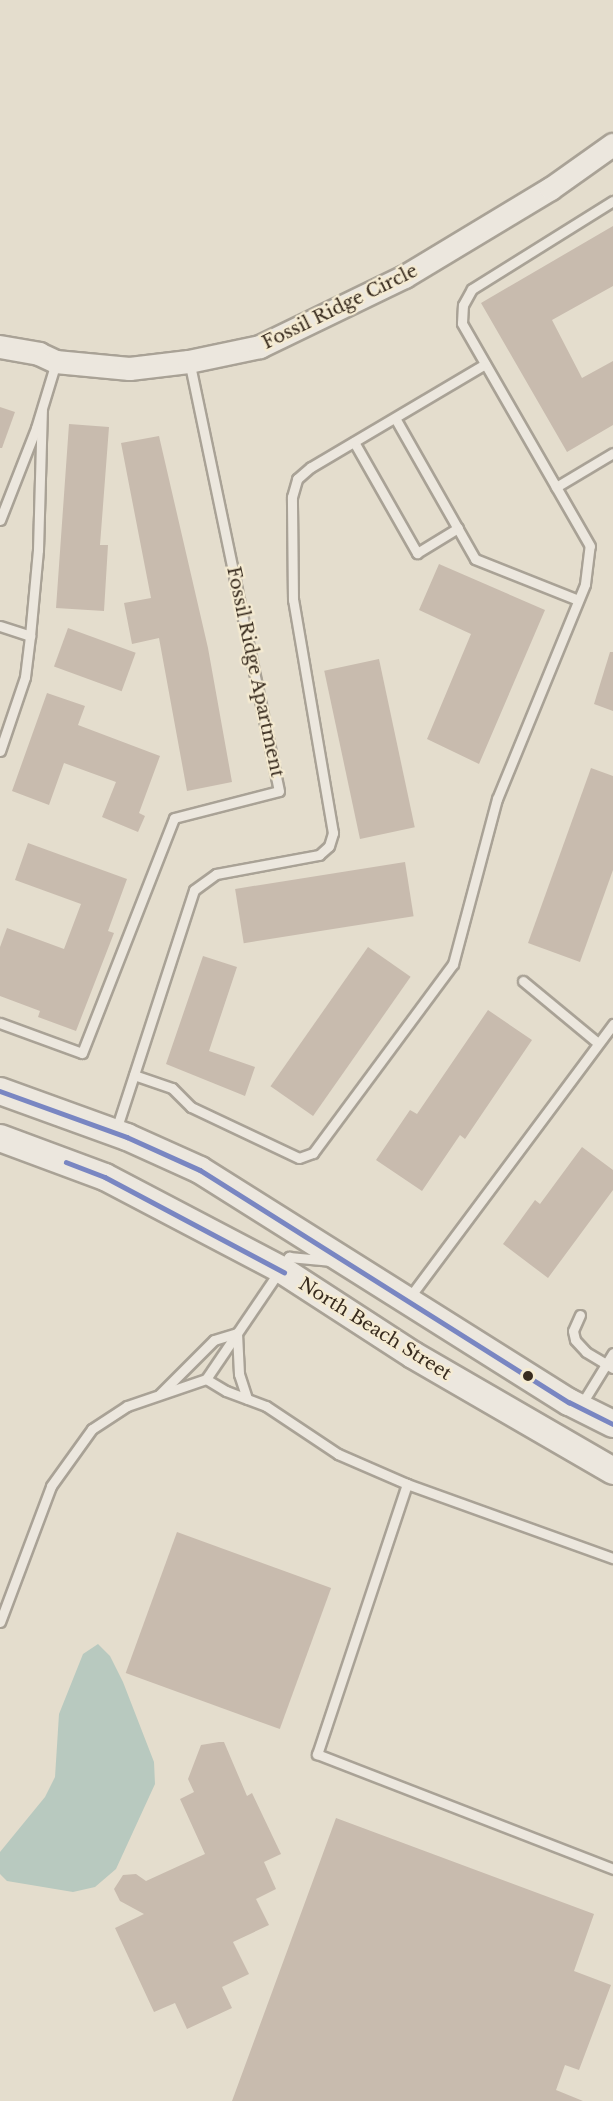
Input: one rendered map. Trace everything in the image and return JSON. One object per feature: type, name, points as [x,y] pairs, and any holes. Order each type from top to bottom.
[{"type":"main road","points":[[0,1091],[115,1133],[200,1170],[409,1298],[580,1407],[613,1424]]},
{"type":"main road","name":"North Beach Street","points":[[0,1138],[105,1177],[282,1270],[413,1355],[613,1471]]},
{"type":"main road","points":[[559,1441],[580,1407]]},
{"type":"street","name":"Fossil Ridge Circle","points":[[0,347],[39,354],[56,363],[130,369],[189,362],[260,347],[405,277],[551,189],[613,145]]},
{"type":"lane","points":[[134,1075],[172,1088],[191,1107],[299,1158],[313,1153],[453,964],[497,799],[585,584],[590,546],[462,323],[463,305],[472,289],[613,201]]},
{"type":"lane","name":"Fossil Ridge Apartment","points":[[0,1023],[82,1053],[174,818],[279,791],[189,362]]},
{"type":"lane","points":[[0,520],[42,410],[56,363]]},
{"type":"lane","points":[[115,1133],[194,890],[216,874],[319,855],[333,833],[293,600],[292,497],[297,479],[354,442],[485,364]]},
{"type":"lane","points":[[0,752],[25,677],[38,550],[42,410]]},
{"type":"lane","points":[[395,418],[475,559],[578,600]]},
{"type":"lane","points":[[354,442],[417,552],[458,528]]},
{"type":"lane","points":[[556,487],[613,453]]},
{"type":"lane","points":[[0,626],[30,636]]},
{"type":"lane","points":[[524,981],[598,1043]]},
{"type":"lane","points":[[409,1298],[613,1024]]},
{"type":"lane","points":[[0,1622],[51,1486],[92,1429],[127,1406],[206,1379],[289,1257],[352,1263]]},
{"type":"lane","points":[[580,1315],[573,1331],[575,1340],[610,1366]]},
{"type":"lane","points":[[160,1395],[214,1340],[237,1333]]},
{"type":"lane","points":[[237,1333],[238,1374],[247,1399]]},
{"type":"lane","points":[[580,1407],[610,1366],[613,1353]]},
{"type":"lane","points":[[206,1379],[266,1406],[338,1454],[407,1484],[613,1558]]},
{"type":"lane","points":[[407,1484],[317,1754],[613,1869]]},
{"type":"shaded area","points":[[98,1644],[110,1656],[123,1682],[154,1762],[155,1784],[116,1869],[95,1887],[73,1892],[7,1881],[0,1874],[0,1852],[45,1797],[55,1777],[59,1714],[83,1654]]},
{"type":"building","points":[[613,226],[613,286],[552,320],[582,378],[613,361],[613,425],[567,452],[481,303]]},
{"type":"building","points":[[0,407],[15,412],[2,448],[0,448]]},
{"type":"building","points":[[69,424],[109,427],[100,545],[108,545],[104,611],[56,608]]},
{"type":"building","points":[[159,436],[208,648],[232,782],[187,791],[159,638],[132,644],[124,603],[151,598],[121,443]]},
{"type":"building","points":[[439,564],[545,610],[479,764],[427,739],[471,634],[419,610]]},
{"type":"building","points":[[68,628],[136,653],[122,691],[54,667]]},
{"type":"building","points":[[610,652],[613,652],[613,711],[594,704]]},
{"type":"building","points":[[379,659],[415,827],[360,839],[324,671]]},
{"type":"building","points":[[47,693],[85,706],[78,725],[160,756],[139,813],[145,816],[138,832],[102,817],[116,782],[64,763],[49,805],[12,791]]},
{"type":"building","points":[[591,768],[613,776],[613,870],[580,962],[528,943]]},
{"type":"building","points":[[28,843],[127,879],[108,931],[114,933],[76,1031],[38,1017],[40,1011],[0,996],[0,947],[7,928],[64,949],[81,904],[15,880]]},
{"type":"building","points":[[405,862],[414,916],[244,943],[235,889]]},
{"type":"building","points":[[368,947],[411,977],[313,1116],[270,1086]]},
{"type":"building","points":[[203,956],[237,967],[209,1051],[255,1067],[245,1096],[166,1064]]},
{"type":"building","points":[[488,1010],[532,1040],[465,1139],[460,1135],[422,1191],[376,1160],[410,1110],[417,1114]]},
{"type":"building","points":[[582,1147],[613,1170],[613,1190],[548,1278],[503,1244],[535,1200],[540,1204]]},
{"type":"building","points":[[177,1532],[331,1588],[280,1729],[126,1673]]},
{"type":"building","points":[[224,1742],[247,1796],[252,1793],[281,1854],[264,1862],[276,1889],[256,1899],[269,1925],[233,1942],[249,1974],[222,1987],[232,2008],[187,2029],[175,2003],[154,2012],[115,1928],[144,1914],[120,1901],[114,1889],[123,1875],[136,1874],[146,1881],[205,1854],[180,1799],[194,1792],[188,1779],[201,1745]]},
{"type":"building","points":[[336,1818],[594,1914],[574,1971],[611,1985],[579,2070],[565,2065],[556,2090],[583,2101],[232,2101]]},
{"type":"transit line","points":[[0,1091],[127,1137],[200,1170],[569,1402],[613,1424]]},
{"type":"transit line","points":[[66,1162],[105,1177],[284,1272]]}]
